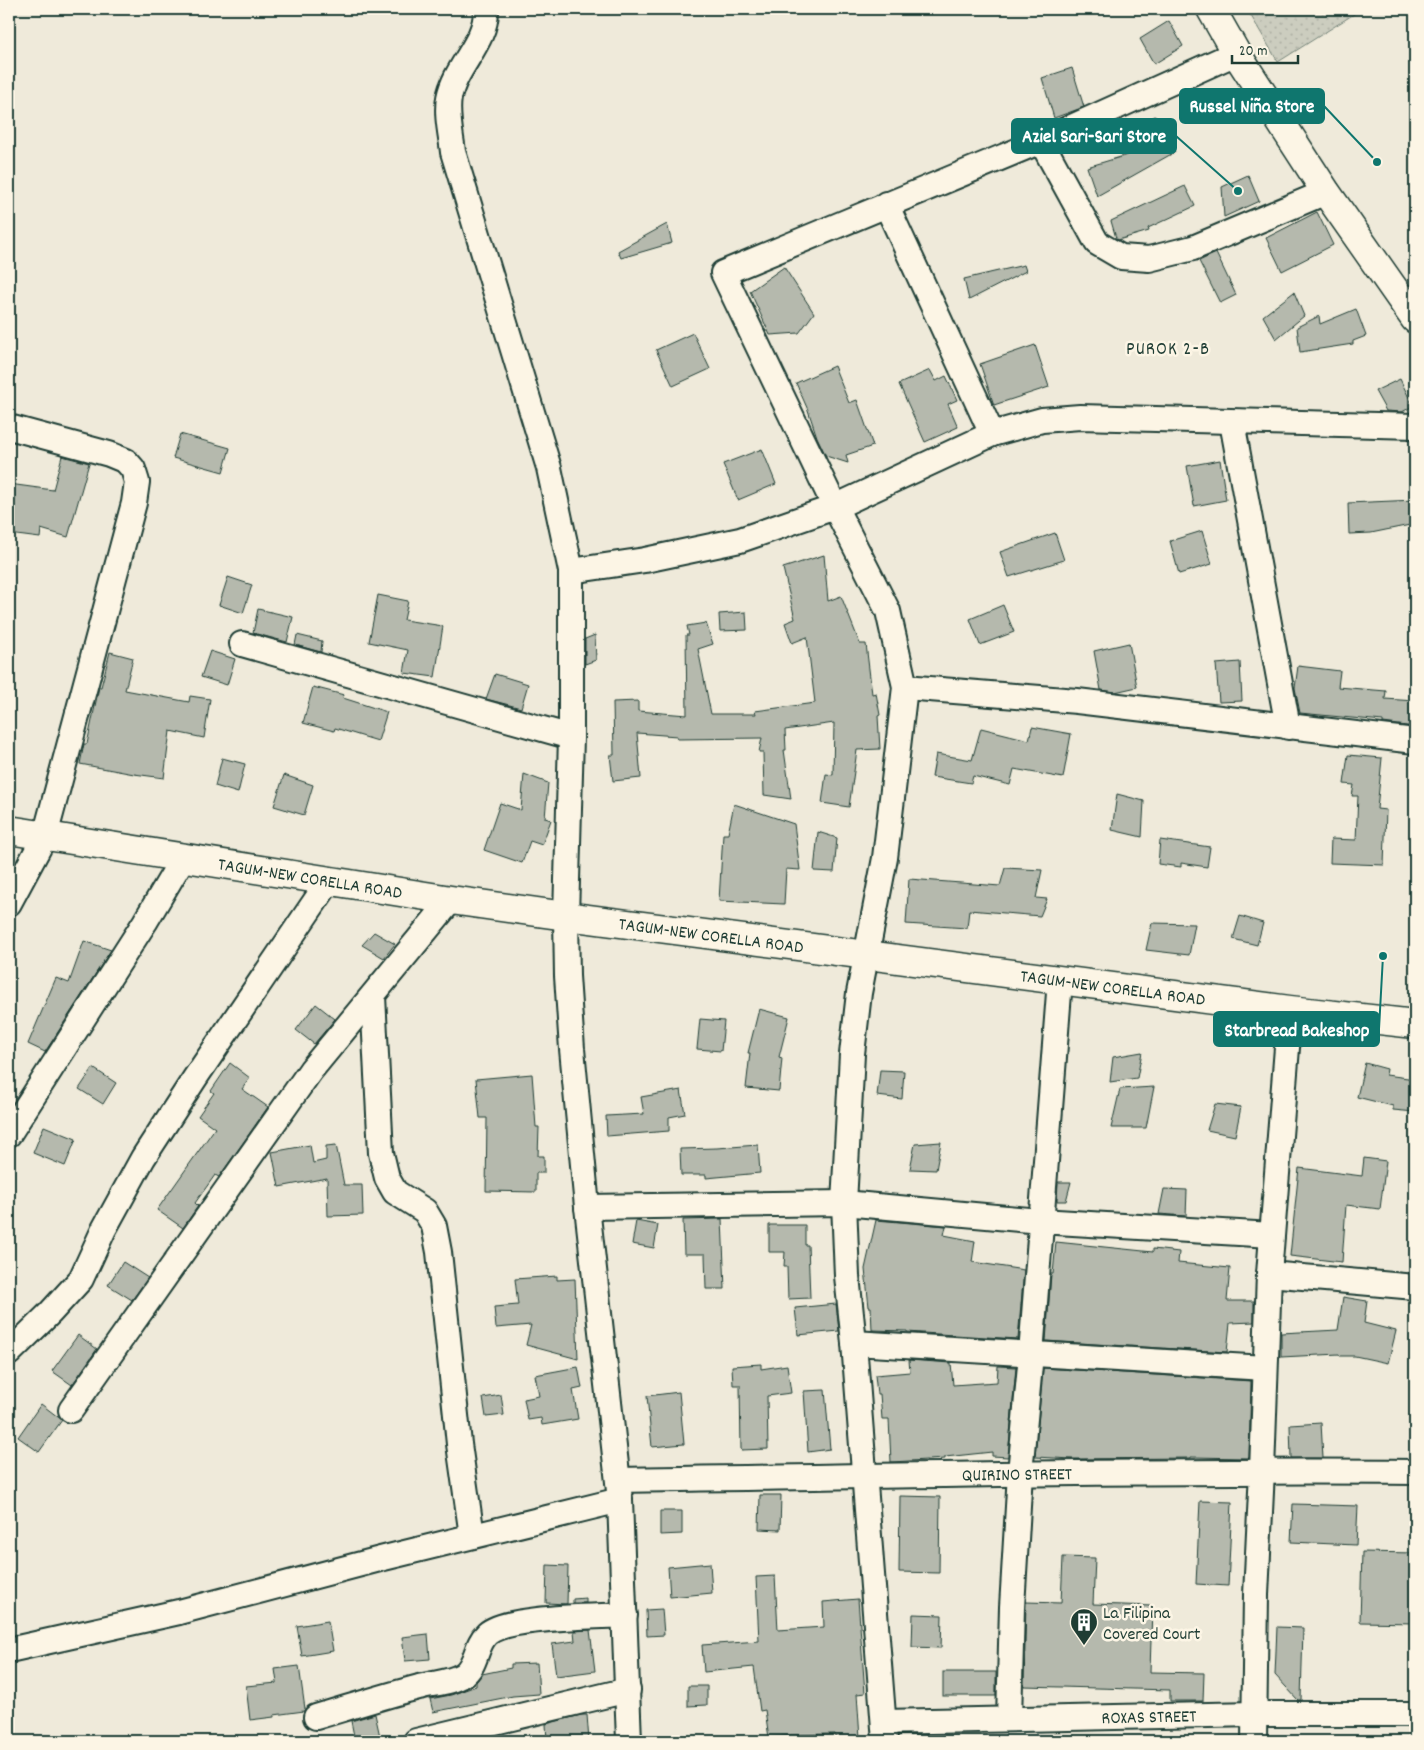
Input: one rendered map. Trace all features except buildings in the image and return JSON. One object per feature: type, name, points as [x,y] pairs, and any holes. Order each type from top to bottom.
[{"type":"main road","points":[[1211,9],[1236,53],[1326,192],[1415,319]]},
{"type":"main road","name":"TAGUM-NEW CORELLA ROAD","points":[[9,830],[451,900],[566,916],[1290,1010],[1415,1024]]},
{"type":"street","points":[[486,9],[486,16],[478,40],[459,72],[449,97],[449,120],[453,152],[550,468],[571,571],[571,737],[566,916],[567,976],[587,1207],[619,1490],[628,1690],[628,1741]]},
{"type":"street","points":[[885,1732],[854,1343],[846,1276],[844,1203],[852,1054],[859,993],[885,858],[905,687],[888,611],[835,507],[723,274],[886,204],[1041,141],[1236,53]]},
{"type":"street","points":[[1041,141],[1097,243],[1121,257],[1149,259],[1193,248],[1326,192]]},
{"type":"street","points":[[886,204],[992,434]]},
{"type":"street","points":[[571,571],[645,560],[740,540],[835,507],[992,434],[1042,420],[1080,418],[1415,426]]},
{"type":"street","points":[[1232,422],[1288,727]]},
{"type":"street","points":[[9,427],[109,454],[126,461],[133,469],[137,482],[134,503],[45,836],[9,904]]},
{"type":"street","points":[[242,644],[571,737]]},
{"type":"street","points":[[905,687],[1077,701],[1415,741]]},
{"type":"street","points":[[9,1134],[145,922],[183,858]]},
{"type":"street","points":[[9,1353],[81,1279],[104,1229],[142,1158],[328,880]]},
{"type":"street","points":[[71,1410],[311,1070],[451,900]]},
{"type":"street","points":[[1009,1719],[1012,1607],[1020,1473],[1060,980]]},
{"type":"street","points":[[373,996],[381,1153],[387,1178],[395,1192],[425,1211],[434,1226],[439,1252],[459,1444],[472,1536]]},
{"type":"street","points":[[1254,1741],[1256,1595],[1269,1274],[1290,1010]]},
{"type":"street","points":[[587,1207],[844,1203],[1040,1221],[1272,1235]]},
{"type":"street","points":[[1269,1274],[1415,1287]]},
{"type":"street","points":[[854,1343],[1265,1368]]},
{"type":"street","name":"QUIRINO STREET","points":[[9,1650],[179,1612],[472,1536],[619,1490],[864,1476],[1262,1471],[1415,1472]]},
{"type":"street","points":[[316,1716],[452,1680],[463,1675],[473,1665],[487,1634],[498,1627],[531,1620],[625,1615]]},
{"type":"street","points":[[416,1741],[628,1690]]},
{"type":"street","name":"ROXAS STREET","points":[[885,1732],[1009,1719],[1254,1714],[1415,1714]]},
{"type":"shaded area","points":[[1247,9],[1362,9],[1278,62]]},
{"type":"place","name":"Russel Niña Store","points":[[1377,162]]},
{"type":"place","name":"Aziel Sari-Sari Store","points":[[1238,191]]},
{"type":"place","name":"Starbread Bakeshop","points":[[1383,956]]},
{"type":"place","name":"La Filipina Covered Court","points":[[1084,1646]]},
{"type":"district","name":"PUROK 2-B","points":[[1168,347]]}]
